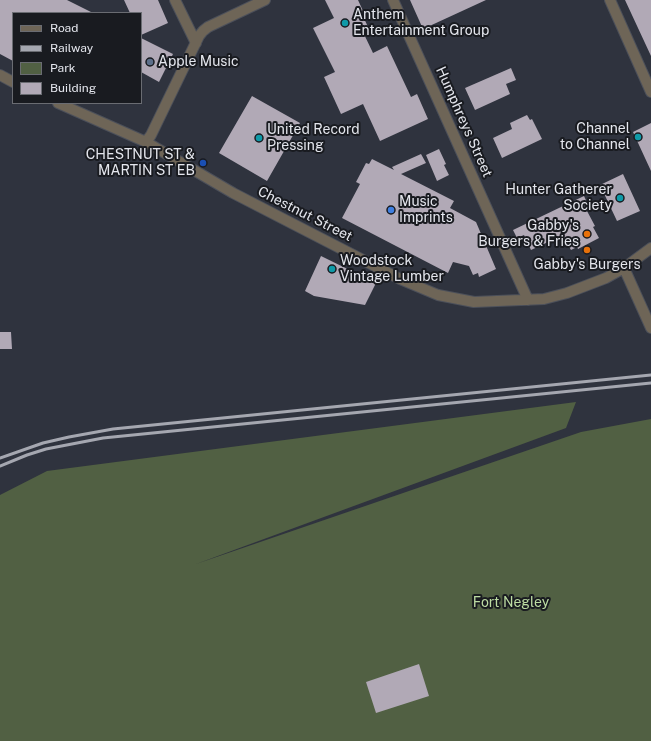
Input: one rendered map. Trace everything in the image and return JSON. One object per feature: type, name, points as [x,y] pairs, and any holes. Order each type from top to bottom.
[{"type":"street","points":[[175,0],[196,43]]},
{"type":"street","points":[[146,142],[151,135],[199,36],[208,27],[265,0]]},
{"type":"street","name":"Humphreys Street","points":[[393,0],[528,300]]},
{"type":"street","points":[[610,0],[651,92]]},
{"type":"street","points":[[0,75],[12,81]]},
{"type":"street","name":"Chestnut Street","points":[[60,104],[146,142],[232,193],[400,279],[438,295],[474,302],[544,299],[567,293],[606,278],[624,268],[651,248]]},
{"type":"street","points":[[624,268],[651,328]]},
{"type":"green space","name":"Fort Negley","points":[[576,402],[566,428],[196,564],[581,432],[651,419],[651,741],[0,741],[0,495],[47,471]]},
{"type":"building","points":[[0,0],[67,0],[91,12],[12,12],[12,60],[0,54]]},
{"type":"building","points":[[124,0],[158,0],[168,23],[142,35],[142,12],[130,12]]},
{"type":"building","points":[[325,0],[358,0],[368,27],[362,30],[373,53],[387,46],[411,97],[417,94],[428,119],[380,141],[363,104],[341,114],[324,77],[335,72],[313,28],[334,18]]},
{"type":"building","points":[[410,0],[486,0],[423,29]]},
{"type":"building","points":[[625,0],[651,0],[651,56]]},
{"type":"building","points":[[142,38],[173,54],[159,82],[142,73]]},
{"type":"building","points":[[511,68],[516,80],[506,84],[510,94],[475,110],[465,88]]},
{"type":"building","name":"United Record Pressing","points":[[252,96],[300,123],[267,181],[219,153]]},
{"type":"building","points":[[527,115],[530,120],[532,119],[542,139],[502,158],[493,138],[512,129],[510,123]]},
{"type":"building","points":[[651,123],[651,171],[633,132]]},
{"type":"building","points":[[439,149],[449,175],[437,181],[426,155]]},
{"type":"building","points":[[421,154],[426,163],[401,174],[454,201],[450,208],[476,222],[496,269],[479,277],[478,273],[473,275],[469,266],[453,262],[448,273],[342,218],[360,184],[356,182],[366,163],[369,164],[372,159],[394,170],[392,167]]},
{"type":"building","name":"Hunter Gatherer Society","points":[[623,174],[640,211],[617,221],[600,185]]},
{"type":"building","points":[[584,196],[590,209],[587,211],[595,226],[593,227],[599,238],[578,249],[577,247],[571,250],[563,235],[531,250],[524,235],[517,238],[513,230]]},
{"type":"building","name":"Woodstock Vintage Lumber","points":[[321,256],[376,283],[365,305],[314,296],[305,291]]},
{"type":"building","points":[[0,332],[11,332],[12,349],[0,349]]},
{"type":"building","points":[[419,664],[429,696],[376,713],[366,682]]},
{"type":"railway","points":[[0,458],[43,443],[113,429],[651,375]]},
{"type":"railway","points":[[0,466],[46,449],[103,438],[651,383]]},
{"type":"place","name":"Anthem Entertainment Group","points":[[345,23]]},
{"type":"place","name":"Apple Music","points":[[150,62]]},
{"type":"place","name":"Channel to Channel","points":[[638,137]]},
{"type":"place","name":"United Record Pressing","points":[[259,138]]},
{"type":"place","name":"CHESTNUT ST & MARTIN ST EB","points":[[203,163]]},
{"type":"place","name":"Hunter Gatherer Society","points":[[620,198]]},
{"type":"place","name":"Music Imprints","points":[[391,210]]},
{"type":"place","name":"Gabby's Burgers & Fries","points":[[587,234]]},
{"type":"place","name":"Gabby's Burgers","points":[[587,250]]},
{"type":"place","name":"Woodstock Vintage Lumber","points":[[332,269]]}]
